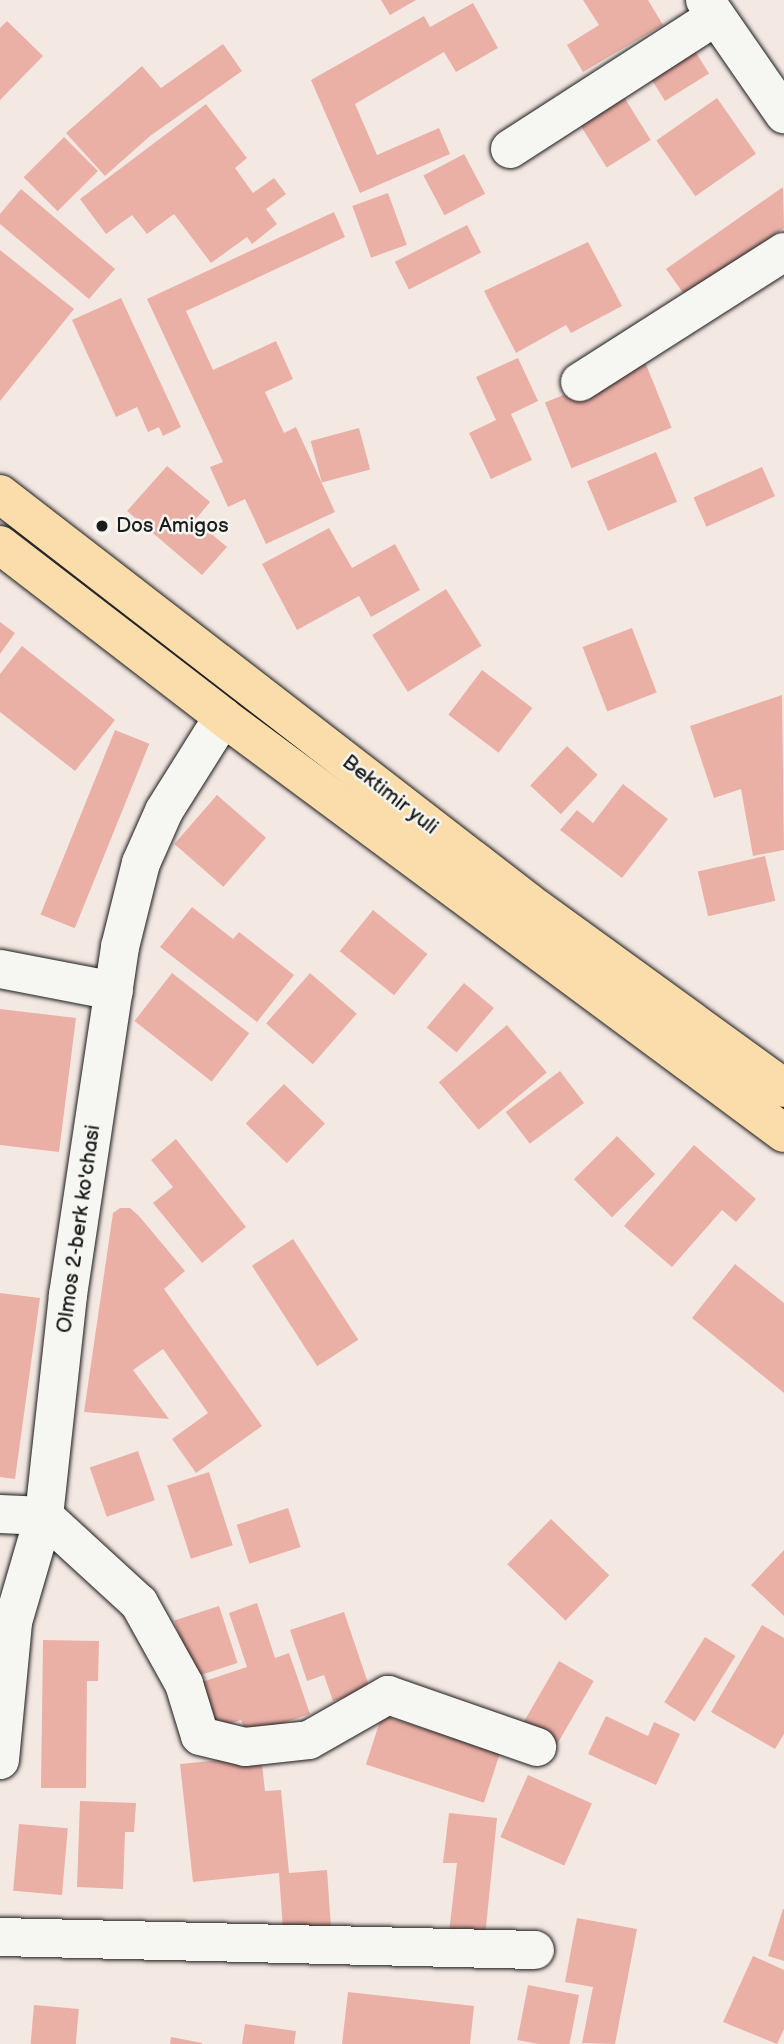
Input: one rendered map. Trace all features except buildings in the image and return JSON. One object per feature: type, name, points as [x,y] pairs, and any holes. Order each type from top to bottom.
[{"type":"highway","name":"Bektimir yuli","points":[[0,494],[528,902],[784,1088]]},
{"type":"highway","name":"Bektimir yuli","points":[[0,545],[223,717],[784,1133]]},
{"type":"street","points":[[510,149],[710,8],[784,114]]},
{"type":"street","points":[[580,383],[784,252]]},
{"type":"street","name":"Olmos 2-berk ko'chasi","points":[[0,1760],[13,1622],[44,1516],[68,1295],[114,991],[141,863],[164,811],[223,717]]},
{"type":"street","points":[[0,969],[114,991]]},
{"type":"street","points":[[0,1514],[44,1516],[139,1603],[184,1684],[200,1736],[245,1747],[309,1741],[388,1695],[537,1747]]},
{"type":"street","points":[[0,1937],[535,1950]]},
{"type":"place","name":"Dos Amigos","points":[[102,526]]}]
